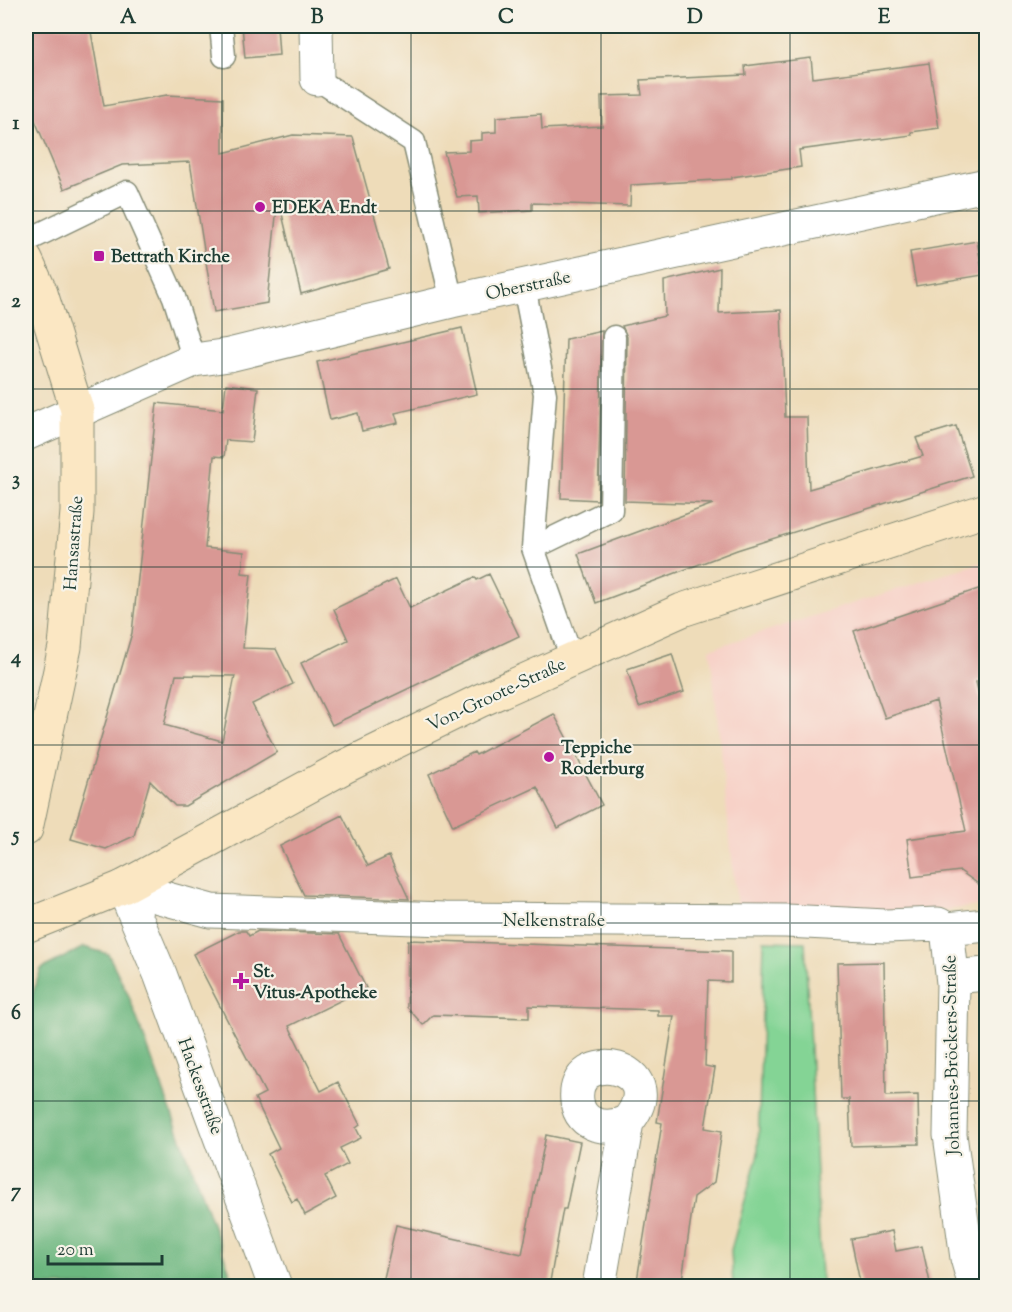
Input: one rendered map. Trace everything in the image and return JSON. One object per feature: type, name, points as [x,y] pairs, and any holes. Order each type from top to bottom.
[{"type":"street","points":[[316,26],[317,79]]},
{"type":"street","name":"Oberstraße","points":[[26,434],[194,360],[229,355],[452,301],[987,185]]},
{"type":"street","name":"Hansastraße","points":[[26,260],[40,293],[77,410],[77,512],[65,647],[26,830]]},
{"type":"street","name":"Von-Groote-Straße","points":[[26,927],[123,887],[344,767],[572,659],[682,610],[987,510]]},
{"type":"street","name":"Nelkenstraße","points":[[123,887],[211,911],[445,919],[786,921],[886,926],[938,924],[947,928],[987,925]]},
{"type":"street","name":"Hackesstraße","points":[[123,887],[160,974],[275,1287]]},
{"type":"street","name":"Johannes-Bröckers-Straße","points":[[947,928],[953,977],[950,1135],[967,1258],[975,1287]]},
{"type":"street","points":[[953,977],[987,974]]},
{"type":"street","points":[[599,1287],[627,1122]]},
{"type":"lane","points":[[221,26],[224,56]]},
{"type":"lane","points":[[317,79],[414,142],[452,301]]},
{"type":"lane","points":[[26,241],[127,192],[174,297],[194,360]]},
{"type":"lane","points":[[524,286],[545,394],[533,548],[572,659]]},
{"type":"lane","points":[[533,548],[611,510],[614,337]]},
{"type":"shaded area","points":[[986,561],[986,905],[930,912],[737,908],[710,649]]},
{"type":"green space","points":[[764,941],[805,942],[821,1278],[824,1286],[733,1286],[731,1250],[758,1154]]},
{"type":"green space","points":[[84,947],[108,954],[128,994],[235,1286],[26,1286],[26,1013],[41,969]]},
{"type":"building","points":[[26,26],[90,26],[104,106],[167,95],[223,98],[223,153],[293,135],[353,137],[389,269],[301,294],[278,197],[267,303],[214,312],[190,162],[122,165],[64,189],[26,99]]},
{"type":"building","points":[[242,26],[277,26],[279,55],[245,58]]},
{"type":"building","points":[[811,58],[813,78],[929,63],[939,128],[911,132],[912,135],[799,150],[801,167],[732,177],[732,179],[631,185],[630,206],[532,203],[532,210],[479,213],[478,196],[457,197],[444,152],[469,151],[469,141],[482,140],[482,133],[496,132],[496,117],[541,114],[542,129],[602,126],[601,96],[642,95],[640,80],[746,75],[745,66]]},
{"type":"building","points":[[977,241],[983,275],[916,286],[910,252]]},
{"type":"building","points":[[720,268],[719,313],[781,310],[785,417],[807,417],[809,489],[923,456],[916,438],[956,426],[972,476],[737,550],[596,603],[578,554],[713,504],[625,501],[627,337],[622,326],[665,316],[664,281]]},
{"type":"building","points":[[462,328],[477,394],[395,413],[398,423],[362,431],[358,413],[330,420],[317,362]]},
{"type":"building","points":[[602,331],[598,500],[561,498],[566,339]]},
{"type":"building","points":[[226,384],[258,388],[252,442],[226,440],[224,457],[214,456],[205,548],[244,552],[242,573],[251,574],[243,648],[276,649],[293,684],[252,704],[277,752],[185,806],[175,806],[150,781],[134,836],[106,849],[71,839],[132,633],[157,403],[223,410]],"holes":[[[176,675],[235,676],[222,741],[164,725]]]},
{"type":"building","points":[[489,574],[519,636],[332,725],[301,663],[348,640],[334,609],[396,579],[410,608],[475,577],[477,580]]},
{"type":"building","points":[[987,586],[987,679],[976,682],[987,729],[987,890],[960,871],[912,877],[907,839],[966,831],[936,701],[885,718],[854,631]]},
{"type":"building","points":[[672,654],[684,692],[639,707],[627,669]]},
{"type":"building","points":[[554,714],[602,805],[558,828],[537,787],[453,826],[429,774],[474,752],[476,755]]},
{"type":"building","points":[[342,815],[368,866],[389,856],[409,899],[304,895],[280,846]]},
{"type":"building","points":[[239,931],[246,931],[249,936],[258,931],[339,934],[366,988],[289,1026],[321,1091],[338,1082],[360,1125],[356,1128],[361,1138],[340,1148],[348,1164],[325,1176],[336,1198],[305,1215],[297,1199],[292,1202],[268,1154],[279,1148],[255,1098],[265,1093],[193,954]]},
{"type":"building","points":[[408,940],[731,951],[731,982],[708,981],[705,1066],[715,1068],[705,1128],[722,1131],[714,1182],[694,1197],[681,1287],[636,1287],[662,1123],[657,1122],[674,1016],[658,1016],[658,1010],[529,1006],[529,1018],[433,1015],[423,1025],[407,1007]]},
{"type":"building","points":[[884,962],[886,1096],[918,1095],[919,1144],[851,1146],[849,1099],[841,1099],[837,963]]},
{"type":"building","points":[[546,1135],[580,1142],[566,1209],[563,1209],[549,1287],[382,1287],[396,1225],[522,1254]]},
{"type":"building","points":[[892,1231],[896,1251],[922,1246],[931,1287],[861,1287],[851,1239]]},
{"type":"place","name":"EDEKA Endt","points":[[260,207]]},
{"type":"place","name":"Bettrath Kirche","points":[[99,256]]},
{"type":"place","name":"Teppiche Roderburg","points":[[549,757]]},
{"type":"place","name":"St. Vitus-Apotheke","points":[[241,981]]}]
